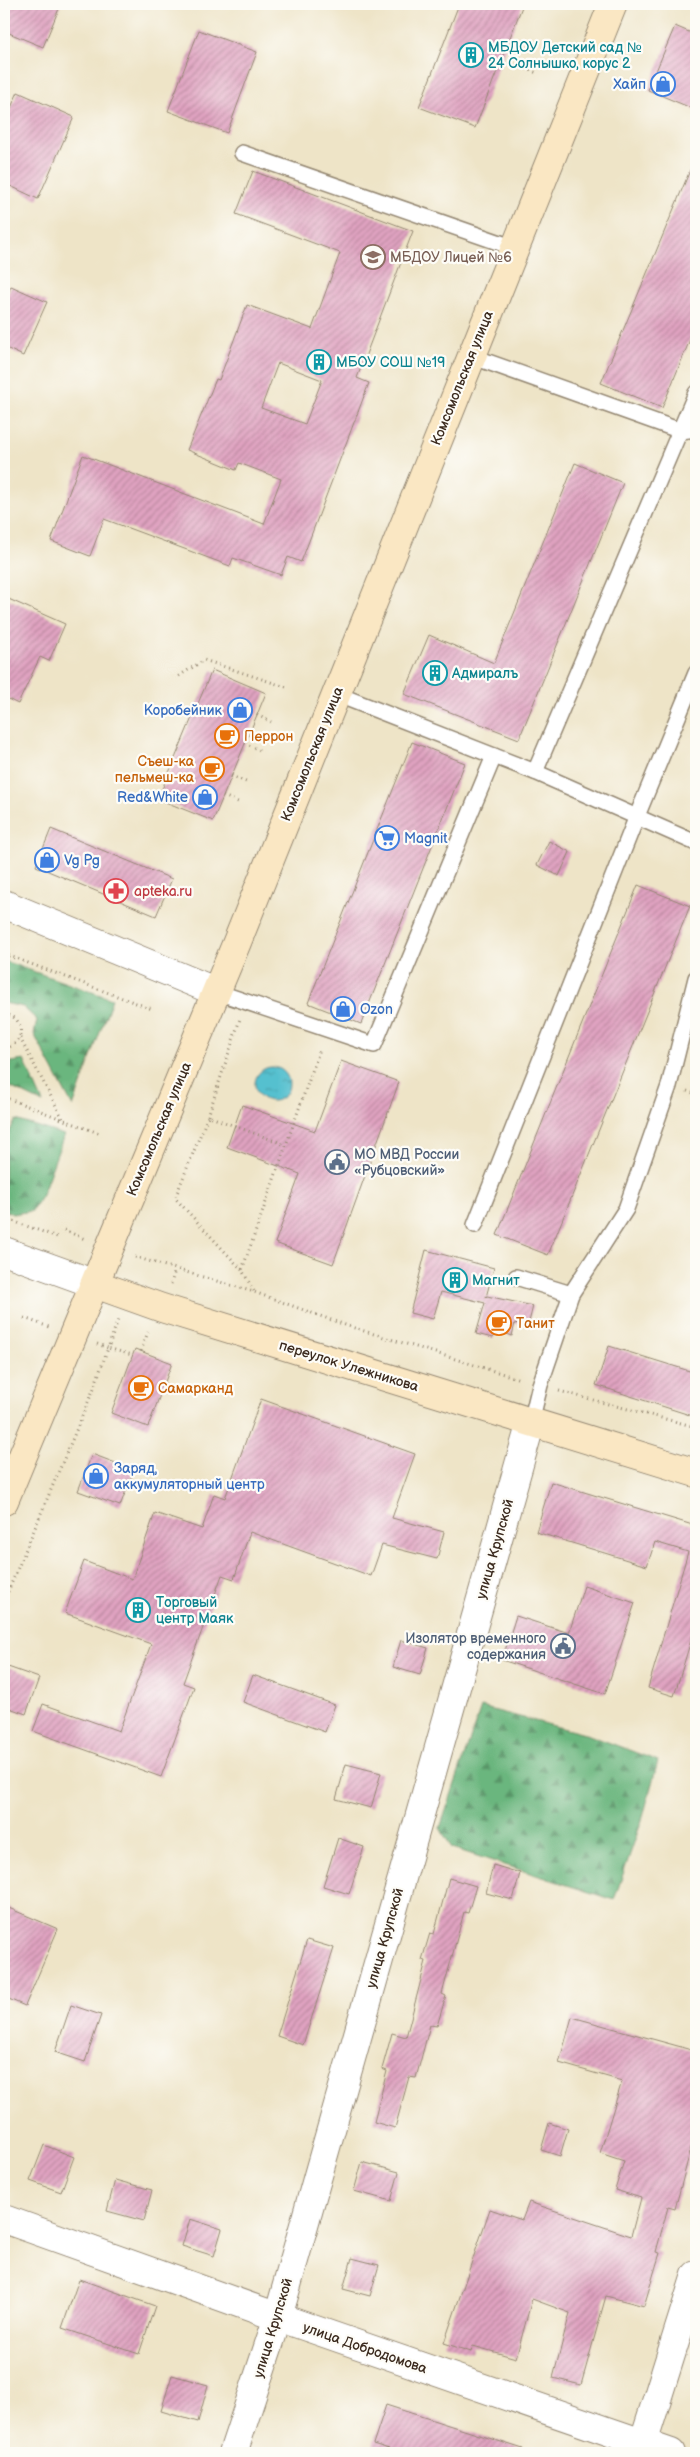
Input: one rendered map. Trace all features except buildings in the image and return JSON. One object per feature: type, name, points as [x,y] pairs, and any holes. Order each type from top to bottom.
[{"type":"main road","name":"Комсомольская улица","points":[[4,1501],[217,992],[613,4]]},
{"type":"main road","name":"переулок Улежникова","points":[[95,1284],[162,1308],[696,1473]]},
{"type":"street","points":[[4,904],[217,992]]},
{"type":"street","name":"переулок Улежникова","points":[[4,1251],[95,1284]]},
{"type":"street","name":"улица Крупской","points":[[233,2453],[278,2317],[531,1422]]},
{"type":"street","name":"улица Добродомова","points":[[4,2219],[642,2449],[671,2453]]},
{"type":"street","points":[[642,2449],[696,2276]]},
{"type":"lane","points":[[242,153],[515,248]]},
{"type":"lane","points":[[471,356],[681,431],[696,429]]},
{"type":"lane","points":[[535,772],[696,393]]},
{"type":"lane","points":[[476,1225],[637,816],[696,673]]},
{"type":"lane","points":[[336,694],[535,772],[696,843]]},
{"type":"lane","points":[[217,992],[374,1045],[494,756]]},
{"type":"lane","points":[[531,1422],[540,1385],[571,1294],[626,1209],[669,1086],[696,978]]},
{"type":"lane","points":[[516,1277],[571,1294]]},
{"type":"path","points":[[511,63],[537,73]]},
{"type":"path","points":[[179,676],[204,660],[286,687]]},
{"type":"path","points":[[257,716],[271,722]]},
{"type":"path","points":[[245,743],[259,750]]},
{"type":"path","points":[[231,776],[246,782]]},
{"type":"path","points":[[223,796],[238,802]]},
{"type":"path","points":[[4,954],[152,1009]]},
{"type":"path","points":[[246,1002],[208,1116],[175,1198],[242,1270],[254,1292]]},
{"type":"path","points":[[4,1014],[11,1015],[19,1022],[21,1028],[20,1038],[63,1119]]},
{"type":"path","points":[[242,1270],[327,1029]]},
{"type":"path","points":[[4,1048],[12,1046],[20,1038]]},
{"type":"path","points":[[4,1097],[101,1134]]},
{"type":"path","points":[[208,1116],[286,1145]]},
{"type":"path","points":[[4,1218],[60,1238]]},
{"type":"path","points":[[64,1230],[110,1249],[175,1270],[254,1292],[348,1326],[540,1385],[696,1427]]},
{"type":"path","points":[[141,1351],[149,1329],[154,1331],[175,1270]]},
{"type":"path","points":[[24,1318],[132,1355]]},
{"type":"path","points":[[4,1601],[94,1388],[119,1318],[126,1321]]},
{"type":"green space","points":[[4,961],[112,999],[73,1107],[34,1034],[37,1020],[23,1007],[4,1003]]},
{"type":"green space","points":[[24,1060],[43,1103],[4,1084],[11,1062]]},
{"type":"green space","points":[[16,1120],[64,1135],[42,1195],[32,1211],[13,1214],[4,1210],[4,1140]]},
{"type":"green space","points":[[481,1707],[589,1735],[658,1761],[643,1817],[614,1900],[452,1848],[440,1828]]},
{"type":"water","points":[[272,1067],[284,1072],[289,1084],[284,1096],[272,1101],[260,1096],[255,1084],[260,1072]]},
{"type":"place","name":"МБДОУ Детский сад № 24 Солнышко, корус 2","points":[[471,55]]},
{"type":"place","name":"Хайп","points":[[663,84]]},
{"type":"place","name":"МБДОУ Лицей №6","points":[[373,257]]},
{"type":"place","name":"МБОУ СОШ №19","points":[[319,362]]},
{"type":"place","name":"Адмиралъ","points":[[435,673]]},
{"type":"place","name":"Коробейник","points":[[240,710]]},
{"type":"place","name":"Перрон","points":[[227,736]]},
{"type":"place","name":"Съеш-ка пельмеш-ка","points":[[212,769]]},
{"type":"place","name":"Red&White","points":[[205,797]]},
{"type":"place","name":"Magnit","points":[[387,838]]},
{"type":"place","name":"Vg Pg","points":[[47,860]]},
{"type":"place","name":"apteka.ru","points":[[116,891]]},
{"type":"place","name":"Ozon","points":[[343,1009]]},
{"type":"place","name":"МО МВД России «Рубцовский»","points":[[337,1162]]},
{"type":"place","name":"Магнит","points":[[455,1280]]},
{"type":"place","name":"Танит","points":[[499,1323]]},
{"type":"place","name":"Самарканд","points":[[141,1388]]},
{"type":"place","name":"Заряд, аккумуляторный центр","points":[[96,1476]]},
{"type":"place","name":"Торговый центр Маяк","points":[[138,1610]]},
{"type":"place","name":"Изолятор временного содержания","points":[[563,1646]]}]
